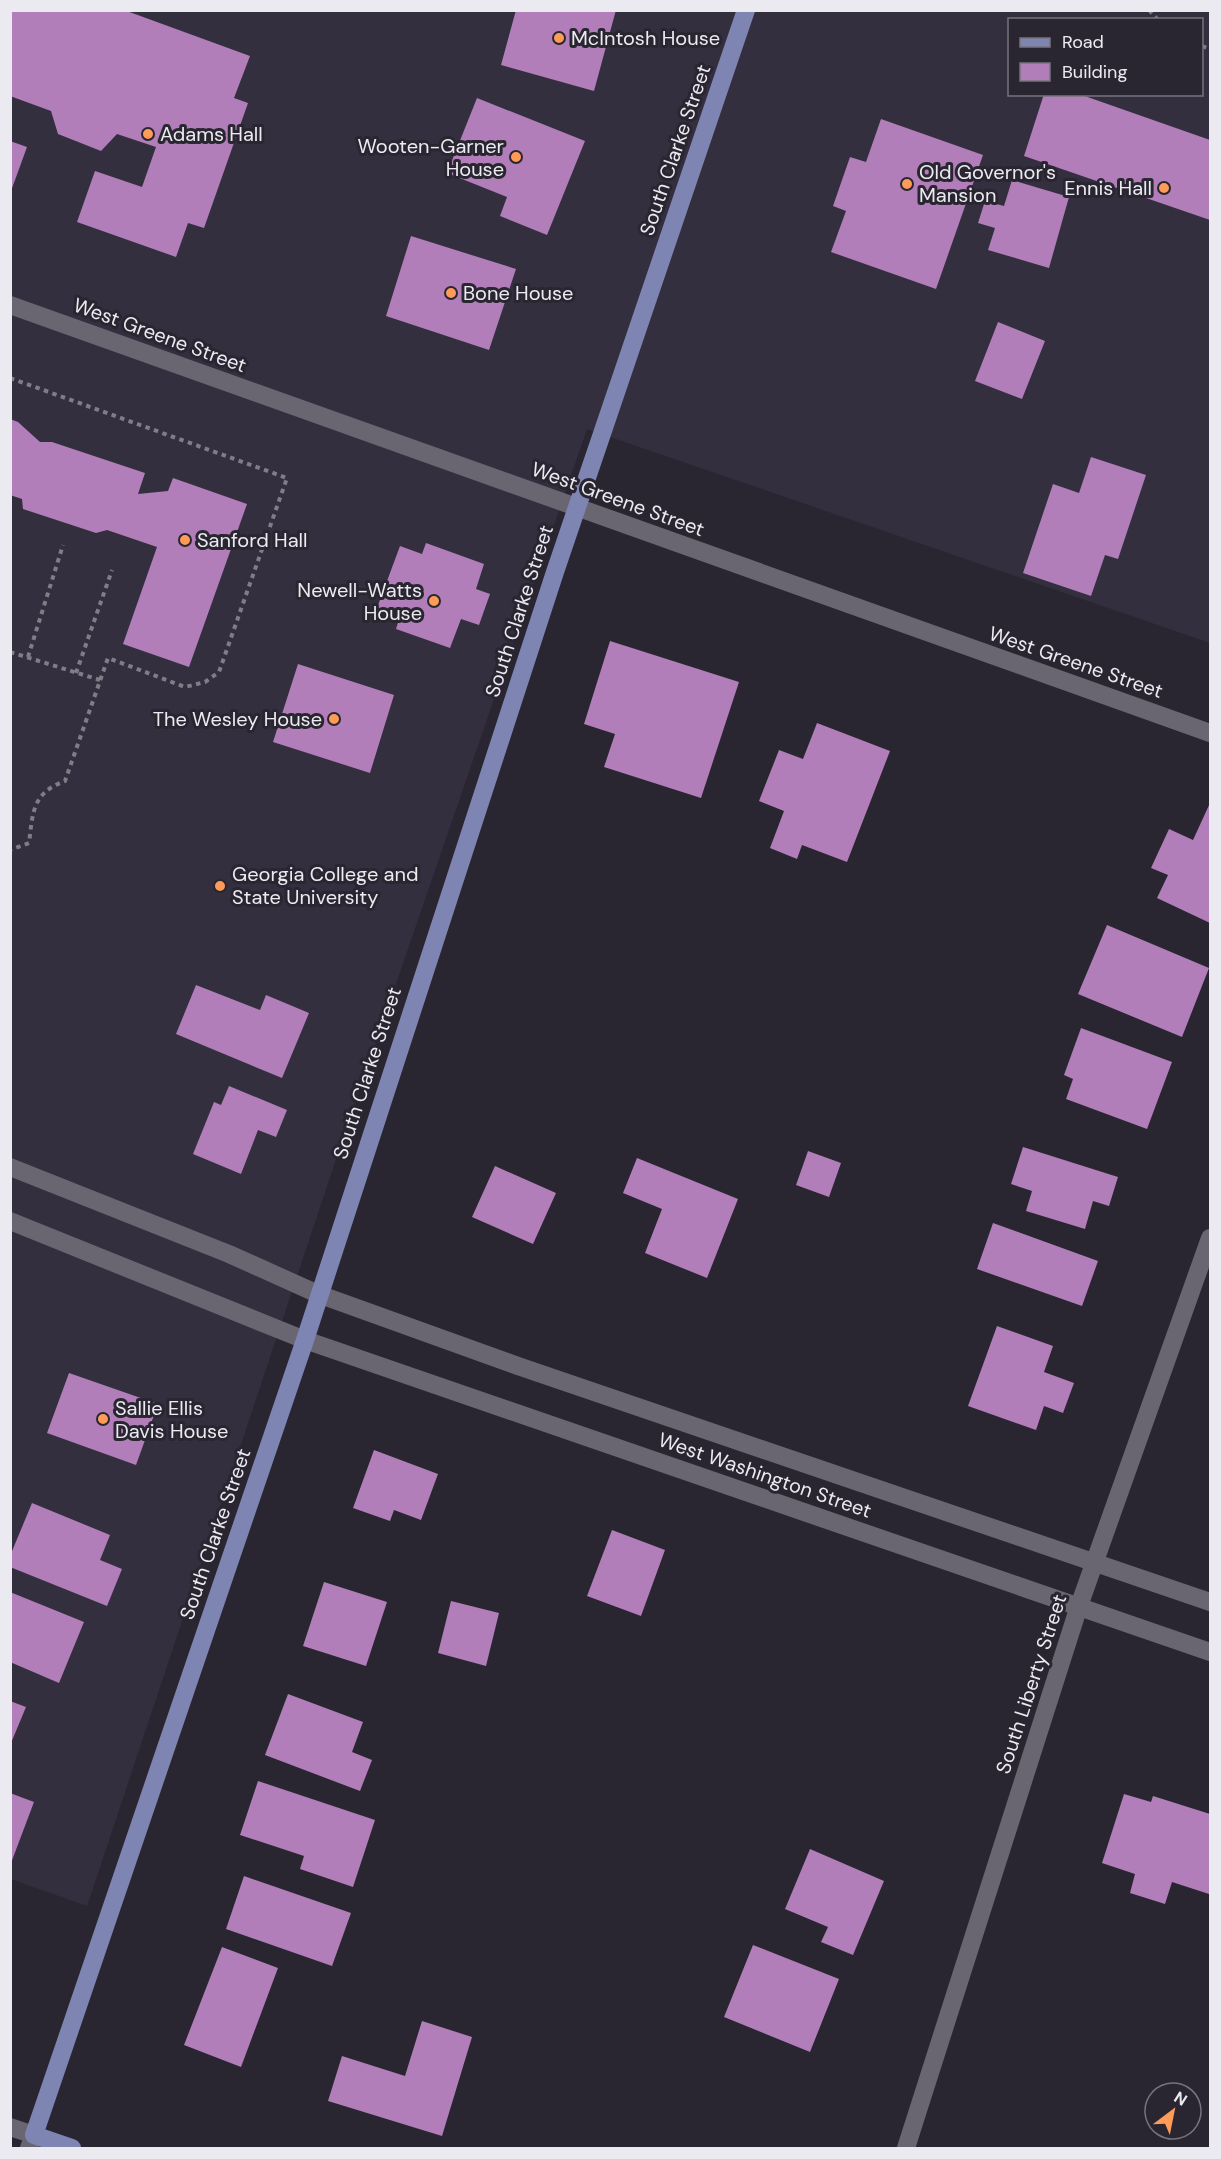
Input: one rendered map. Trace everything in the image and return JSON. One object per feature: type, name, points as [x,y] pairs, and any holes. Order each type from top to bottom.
[{"type":"main road","name":"South Clarke Street","points":[[32,2142],[304,1340],[577,508],[746,10]]},
{"type":"main road","points":[[32,2142],[72,2148]]},
{"type":"street","name":"West Greene Street","points":[[10,305],[1210,733]]},
{"type":"street","name":"West Washington Street","points":[[10,1167],[229,1254],[318,1294],[518,1366],[1210,1602]]},
{"type":"street","name":"West Washington Street","points":[[10,1221],[304,1340],[1210,1652]]},
{"type":"street","name":"South Liberty Street","points":[[906,2148],[1079,1606],[1210,1238]]},
{"type":"street","points":[[10,2127],[32,2142]]},
{"type":"path","points":[[10,378],[287,478],[219,672],[205,682],[185,687],[108,658],[65,781],[49,787],[34,806],[29,843],[10,850]]},
{"type":"path","points":[[28,657],[63,545]]},
{"type":"path","points":[[76,673],[112,570]]},
{"type":"path","points":[[10,652],[100,681]]},
{"type":"shaded area","name":"Georgia College and State University","points":[[11,11],[1210,11],[1210,643],[587,429],[346,1129],[87,1906],[11,1879]]},
{"type":"building","name":"Adams Hall","points":[[10,10],[124,10],[250,56],[234,98],[248,103],[204,228],[188,223],[176,257],[77,222],[95,171],[142,187],[156,147],[117,134],[101,151],[58,134],[51,111],[10,96]]},
{"type":"building","name":"McIntosh House","points":[[516,10],[616,10],[594,91],[501,65]]},
{"type":"building","name":"Ennis Hall","points":[[1043,96],[1085,96],[1210,140],[1210,220],[1024,156]]},
{"type":"building","name":"Wooten-Garner House","points":[[477,98],[585,141],[547,235],[500,216],[507,197],[447,173]]},
{"type":"building","name":"Old Governor's Mansion","points":[[881,119],[983,155],[936,289],[831,252],[846,211],[833,206],[850,157],[866,162]]},
{"type":"building","points":[[10,141],[27,147],[11,191],[10,191]]},
{"type":"building","points":[[1012,180],[1069,197],[1049,268],[988,250],[995,228],[978,223],[985,201],[1004,206]]},
{"type":"building","name":"Bone House","points":[[411,236],[516,269],[489,350],[386,316]]},
{"type":"building","points":[[998,322],[1045,341],[1022,399],[975,381]]},
{"type":"building","name":"Sanford Hall","points":[[10,419],[18,422],[40,442],[52,442],[145,473],[138,494],[168,491],[173,478],[247,504],[189,667],[123,644],[157,547],[107,530],[96,533],[23,509],[22,499],[10,495]]},
{"type":"building","points":[[1091,457],[1146,475],[1118,559],[1105,555],[1091,596],[1023,573],[1053,484],[1079,493]]},
{"type":"building","name":"Newell-Watts House","points":[[426,543],[484,564],[476,589],[490,594],[479,625],[461,619],[450,648],[396,629],[400,616],[377,608],[400,546],[422,554]]},
{"type":"building","points":[[610,641],[739,682],[701,798],[604,767],[615,734],[584,724]]},
{"type":"building","name":"The Wesley House","points":[[298,664],[394,695],[370,773],[273,742]]},
{"type":"building","points":[[817,723],[890,751],[847,862],[802,845],[797,859],[770,848],[784,811],[759,801],[779,750],[803,759]]},
{"type":"building","points":[[1210,803],[1210,923],[1157,898],[1168,875],[1151,868],[1169,829],[1193,840]]},
{"type":"building","points":[[1107,925],[1209,968],[1182,1037],[1078,994]]},
{"type":"building","points":[[196,985],[260,1010],[266,995],[309,1013],[282,1078],[176,1034]]},
{"type":"building","points":[[1081,1028],[1172,1062],[1147,1129],[1066,1099],[1073,1079],[1064,1075]]},
{"type":"building","points":[[229,1086],[287,1110],[276,1137],[258,1130],[241,1174],[193,1154],[214,1102],[221,1105]]},
{"type":"building","points":[[1023,1147],[1118,1177],[1109,1206],[1093,1201],[1085,1229],[1026,1211],[1032,1191],[1011,1184]]},
{"type":"building","points":[[808,1151],[841,1163],[829,1197],[796,1185]]},
{"type":"building","points":[[637,1158],[738,1199],[707,1278],[645,1253],[662,1209],[623,1193]]},
{"type":"building","points":[[495,1166],[556,1193],[533,1244],[472,1217]]},
{"type":"building","points":[[993,1223],[1098,1261],[1082,1306],[977,1269]]},
{"type":"building","points":[[997,1326],[1053,1346],[1044,1372],[1074,1383],[1063,1413],[1044,1406],[1036,1430],[968,1406]]},
{"type":"building","name":"Sallie Ellis Davis House","points":[[69,1373],[158,1404],[136,1465],[47,1433]]},
{"type":"building","points":[[374,1450],[438,1474],[421,1520],[394,1510],[390,1521],[353,1508]]},
{"type":"building","points":[[32,1503],[110,1535],[100,1560],[122,1569],[107,1606],[10,1567],[10,1556]]},
{"type":"building","points":[[612,1530],[665,1550],[641,1616],[587,1596]]},
{"type":"building","points":[[324,1582],[387,1602],[366,1666],[303,1646]]},
{"type":"building","points":[[10,1592],[84,1622],[59,1683],[10,1662]]},
{"type":"building","points":[[451,1601],[499,1613],[486,1666],[438,1653]]},
{"type":"building","points":[[288,1694],[363,1722],[352,1752],[372,1760],[360,1791],[265,1755]]},
{"type":"building","points":[[10,1701],[26,1707],[11,1743],[10,1743]]},
{"type":"building","points":[[258,1781],[375,1820],[353,1887],[300,1869],[304,1856],[240,1835]]},
{"type":"building","points":[[10,1793],[34,1802],[11,1863],[10,1863]]},
{"type":"building","points":[[1124,1794],[1151,1802],[1153,1796],[1210,1814],[1209,1894],[1172,1882],[1165,1904],[1130,1893],[1135,1874],[1102,1863]]},
{"type":"building","points":[[810,1849],[884,1881],[853,1955],[821,1942],[828,1927],[785,1909]]},
{"type":"building","points":[[244,1876],[351,1913],[332,1966],[226,1929]]},
{"type":"building","points":[[753,1945],[839,1979],[810,2052],[724,2017]]},
{"type":"building","points":[[222,1947],[278,1968],[241,2067],[184,2045]]},
{"type":"building","points":[[422,2021],[472,2037],[442,2136],[328,2101],[342,2056],[405,2076]]},
{"type":"place","name":"McIntosh House","points":[[559,38]]},
{"type":"place","name":"Adams Hall","points":[[148,134]]},
{"type":"place","name":"Wooten-Garner House","points":[[516,157]]},
{"type":"place","name":"Old Governor's Mansion","points":[[907,184]]},
{"type":"place","name":"Ennis Hall","points":[[1164,188]]},
{"type":"place","name":"Bone House","points":[[451,293]]},
{"type":"place","name":"Sanford Hall","points":[[185,540]]},
{"type":"place","name":"Newell-Watts House","points":[[434,601]]},
{"type":"place","name":"The Wesley House","points":[[334,719]]},
{"type":"place","name":"Georgia College and State University","points":[[220,886]]},
{"type":"place","name":"Sallie Ellis Davis House","points":[[103,1419]]}]
